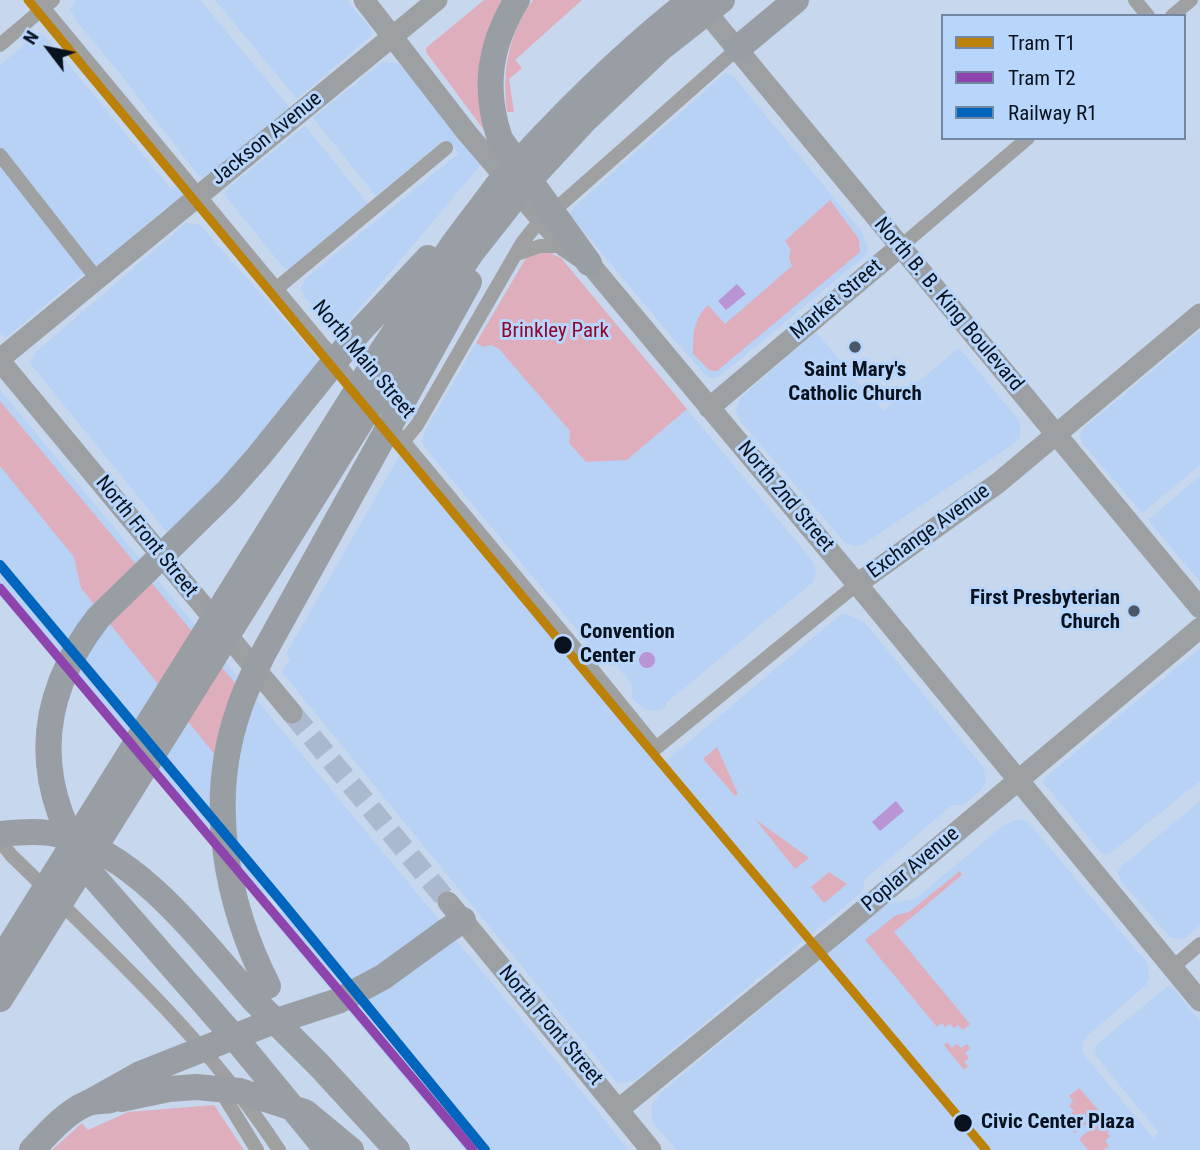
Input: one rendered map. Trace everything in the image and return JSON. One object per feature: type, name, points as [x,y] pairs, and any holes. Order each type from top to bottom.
[{"type":"highway","points":[[517,0],[509,12],[495,49],[491,68],[490,103],[500,139],[547,215],[589,263]]},
{"type":"highway","points":[[327,1150],[240,1044],[94,877],[74,848],[60,814],[48,756],[48,733],[61,677],[98,618],[228,491],[357,334],[549,128],[601,76],[694,0]]},
{"type":"highway","points":[[0,999],[422,324],[484,235],[562,144],[628,79],[722,0]]},
{"type":"highway","points":[[737,49],[796,0]]},
{"type":"highway","points":[[0,961],[376,360],[454,243],[497,186]]},
{"type":"highway","points":[[319,1065],[268,986],[254,958],[235,902],[225,843],[223,810],[230,743],[237,714],[263,654],[524,186]]},
{"type":"highway","points":[[0,835],[22,832],[62,835],[91,846],[139,877],[397,1150]]},
{"type":"highway","points":[[32,1150],[57,1125],[90,1102],[140,1074],[264,1025],[338,1001],[383,977],[452,918]]},
{"type":"highway","points":[[90,1102],[169,1089],[217,1088],[240,1091],[305,1112],[351,1150]]},
{"type":"street","name":"North 2nd Street","points":[[364,0],[467,133],[547,215],[564,246],[589,263],[1200,1000]]},
{"type":"street","name":"Jackson Avenue","points":[[0,360],[437,0]]},
{"type":"street","name":"North B. B. King Boulevard","points":[[694,0],[1200,608]]},
{"type":"street","points":[[1135,0],[1146,14]]},
{"type":"street","points":[[1174,14],[1191,0]]},
{"type":"street","points":[[0,45],[45,3]]},
{"type":"street","name":"North Main Street","points":[[45,3],[276,289],[656,748]]},
{"type":"street","points":[[403,442],[417,425],[522,243],[547,215],[737,49]]},
{"type":"street","name":"Market Street","points":[[709,408],[1026,140]]},
{"type":"street","points":[[276,289],[446,148]]},
{"type":"street","points":[[0,155],[97,279]]},
{"type":"street","points":[[517,254],[540,246],[564,246]]},
{"type":"street","name":"Exchange Avenue","points":[[656,748],[857,584],[998,483],[1200,313]]},
{"type":"street","name":"North Front Street","points":[[0,360],[292,713]]},
{"type":"street","name":"Poplar Avenue","points":[[619,1109],[836,933],[1200,628]]},
{"type":"street","points":[[0,841],[11,855],[134,974],[192,1037],[252,1109],[279,1150]]},
{"type":"street","name":"North Front Street","points":[[452,918],[619,1109],[651,1150]]},
{"type":"street","points":[[1172,967],[1200,944]]},
{"type":"street","points":[[192,1037],[236,1118],[257,1150]]},
{"type":"shaded area","points":[[76,0],[200,0],[290,108],[216,170],[202,178],[78,23],[70,9]]},
{"type":"shaded area","points":[[215,0],[347,0],[373,34],[297,99]]},
{"type":"shaded area","points":[[39,33],[46,37],[171,189],[177,186],[182,192],[182,199],[168,211],[166,208],[95,267],[0,148],[0,65]]},
{"type":"shaded area","points":[[382,62],[398,63],[483,162],[339,333],[305,298],[301,288],[306,278],[459,153],[445,139],[376,196],[313,118]]},
{"type":"shaded area","points":[[725,73],[733,76],[863,233],[868,250],[865,256],[717,378],[708,378],[570,215],[574,207]]},
{"type":"shaded area","points":[[305,126],[369,205],[290,270],[283,267],[224,194],[230,186]]},
{"type":"shaded area","points":[[0,166],[87,271],[5,338],[0,333]]},
{"type":"shaded area","points":[[186,223],[200,225],[320,361],[284,413],[170,536],[30,363],[37,351]]},
{"type":"shaded area","points":[[737,284],[746,294],[726,310],[718,301]]},
{"type":"shaded area","points":[[1200,331],[1200,465],[1142,513],[1083,444],[1080,435],[1084,428]]},
{"type":"shaded area","points":[[816,332],[883,411],[959,348],[1020,422],[1020,437],[1015,443],[862,545],[845,543],[741,422],[736,411],[740,398]]},
{"type":"shaded area","points":[[476,343],[482,347],[491,345],[499,349],[571,431],[627,460],[687,409],[807,554],[816,572],[813,582],[667,702],[665,708],[645,710],[632,698],[632,685],[607,653],[593,649],[422,442],[425,431]]},
{"type":"shaded area","points":[[0,390],[628,1150],[465,1150],[272,920],[290,905],[277,889],[261,903],[0,596]]},
{"type":"shaded area","points":[[401,453],[661,765],[843,614],[865,623],[984,768],[986,781],[981,790],[963,805],[952,805],[864,880],[863,891],[637,1079],[627,1083],[616,1082],[282,672],[290,659],[286,654]]},
{"type":"shaded area","points":[[1200,476],[1200,582],[1148,520]]},
{"type":"shaded area","points":[[1200,648],[1200,781],[1109,854],[1102,854],[1043,782]]},
{"type":"shaded area","points":[[644,652],[650,652],[655,660],[653,666],[644,668],[639,663],[639,657]]},
{"type":"shaded area","points":[[896,801],[904,811],[880,831],[872,822]]},
{"type":"shaded area","points":[[1200,801],[1200,925],[1184,939],[1174,938],[1170,937],[1121,881],[1118,872]]},
{"type":"shaded area","points":[[1018,819],[1027,821],[1148,964],[1149,979],[1146,985],[1087,1036],[1082,1052],[1153,1138],[1159,1133],[1096,1056],[1095,1046],[1168,986],[1174,989],[1200,1021],[1200,1150],[677,1150],[653,1123],[652,1104],[663,1091],[888,904],[915,899],[1004,825]]},
{"type":"green space","points":[[484,0],[503,0],[491,23],[481,59],[479,84],[484,130],[426,52],[426,48]]},
{"type":"green space","points":[[533,0],[582,0],[515,60],[522,68],[509,79],[514,112],[507,112],[505,82],[512,40]]},
{"type":"green space","points":[[830,200],[859,239],[860,252],[717,371],[709,370],[693,354],[695,328],[703,310],[708,305],[725,324],[792,266],[789,258],[791,250],[785,241]]},
{"type":"green space","name":"Brinkley Park","points":[[546,251],[561,258],[687,409],[627,460],[586,462],[569,443],[570,431],[499,349],[491,345],[483,347],[476,343],[526,258],[533,253]]},
{"type":"green space","points":[[0,401],[235,683],[215,755],[81,588],[74,557],[0,466]]},
{"type":"green space","points":[[717,747],[738,794],[735,796],[703,759]]},
{"type":"green space","points":[[755,819],[809,858],[795,869]]},
{"type":"green space","points":[[960,871],[962,875],[894,932],[970,1024],[963,1030],[958,1025],[954,1028],[950,1024],[945,1027],[942,1023],[937,1027],[865,940],[896,915],[909,912]]},
{"type":"green space","points":[[829,872],[847,884],[824,903],[811,887]]},
{"type":"green space","points":[[947,1042],[952,1048],[957,1044],[961,1048],[967,1044],[970,1048],[965,1053],[969,1058],[964,1062],[968,1066],[964,1070],[944,1045]]},
{"type":"green space","points":[[1079,1088],[1100,1112],[1075,1133],[1067,1123],[1071,1119],[1069,1115],[1074,1111],[1069,1106],[1073,1101],[1069,1096]]},
{"type":"green space","points":[[214,1105],[244,1150],[52,1150],[82,1123],[88,1130],[128,1112]]},
{"type":"green space","points":[[1103,1118],[1112,1128],[1105,1141],[1109,1146],[1104,1150],[1088,1150],[1079,1139]]},
{"type":"tunnel","points":[[292,713],[448,902]]},
{"type":"tram line","name":"T1","points":[[28,0],[625,720],[986,1150]]},
{"type":"tram line","name":"T2","points":[[0,588],[473,1150]]},
{"type":"rail line","name":"R1","points":[[0,565],[485,1150]]},
{"type":"place","name":"Saint Mary's Catholic Church","points":[[855,347]]},
{"type":"place","name":"First Presbyterian Church","points":[[1134,611]]},
{"type":"place","name":"Convention Center","points":[[563,645]]},
{"type":"place","name":"Civic Center Plaza","points":[[963,1123]]}]
